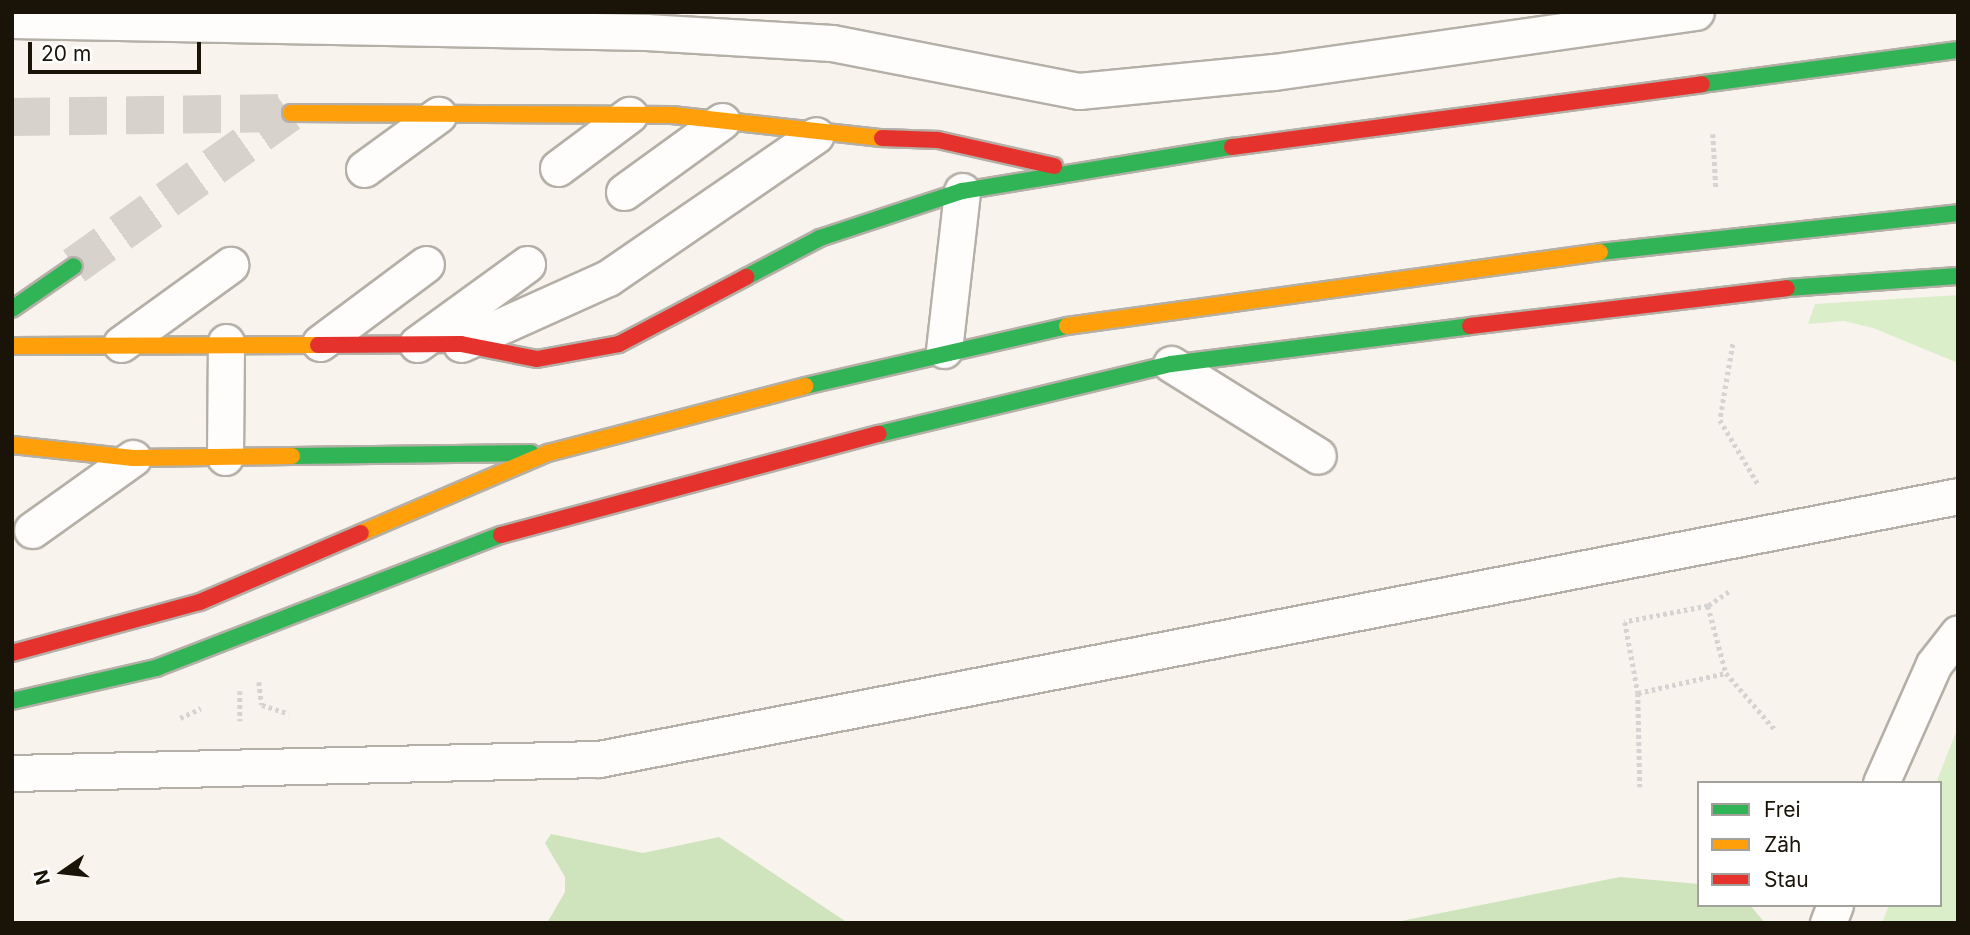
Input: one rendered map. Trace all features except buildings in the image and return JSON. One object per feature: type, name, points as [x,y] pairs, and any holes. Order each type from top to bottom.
[{"type":"highway","points":[[12,346],[226,342],[461,344],[537,359],[618,344],[820,238],[962,191],[1070,169],[1958,50]]},
{"type":"highway","points":[[291,113],[629,115],[722,121],[816,135],[937,140],[1070,169]]},
{"type":"highway","points":[[12,653],[201,602],[548,453],[944,350],[1146,311],[1753,232],[1958,213]]},
{"type":"highway","points":[[12,309],[74,266]]},
{"type":"highway","points":[[12,701],[144,672],[526,525],[1171,363],[1742,291],[1958,276]]},
{"type":"highway","points":[[12,445],[133,458],[548,453]]},
{"type":"lane","points":[[185,12],[239,29]]},
{"type":"lane","points":[[205,12],[239,29]]},
{"type":"lane","points":[[12,20],[239,29],[646,32],[832,43],[1079,91],[1274,72],[1696,12]]},
{"type":"lane","points":[[363,169],[438,115]]},
{"type":"lane","points":[[558,168],[629,115]]},
{"type":"lane","points":[[624,192],[722,121]]},
{"type":"lane","points":[[461,344],[608,278],[816,135]]},
{"type":"lane","points":[[944,350],[962,191]]},
{"type":"lane","points":[[320,343],[426,264]]},
{"type":"lane","points":[[417,344],[527,264]]},
{"type":"lane","points":[[121,344],[230,265]]},
{"type":"lane","points":[[225,457],[226,342]]},
{"type":"lane","points":[[1171,363],[1318,456]]},
{"type":"lane","points":[[32,530],[133,458]]},
{"type":"lane","points":[[12,774],[599,759],[1958,496]]},
{"type":"lane","points":[[1882,781],[1934,664],[1958,633]]},
{"type":"path","points":[[1640,788],[1638,693],[1625,622],[1709,606],[1776,558],[1773,530],[1760,488],[1720,421],[1742,291]]},
{"type":"path","points":[[1709,606],[1726,673],[1776,732]]},
{"type":"path","points":[[238,638],[242,767]]},
{"type":"path","points":[[1638,693],[1726,673]]},
{"type":"path","points":[[259,690],[265,708],[289,714]]},
{"type":"green space","points":[[1958,295],[1958,363],[1873,328],[1844,321],[1808,324],[1815,304]]},
{"type":"green space","points":[[1958,727],[1958,923],[1882,923],[1888,907],[1942,907],[1942,781],[1937,781]]},
{"type":"green space","points":[[551,834],[643,853],[719,837],[848,923],[547,923],[565,892],[565,877],[545,843]]},
{"type":"green space","points":[[1620,877],[1697,884],[1697,907],[1752,907],[1765,923],[1391,923]]},
{"type":"tunnel","points":[[74,266],[289,113]]},
{"type":"tunnel","points":[[12,117],[291,113]]},
{"type":"traffic: fast","points":[[1702,84],[1958,50]]},
{"type":"traffic: fast","points":[[746,277],[820,238],[962,191],[1232,147]]},
{"type":"traffic: fast","points":[[1600,252],[1958,213]]},
{"type":"traffic: fast","points":[[12,309],[74,266]]},
{"type":"traffic: fast","points":[[1787,288],[1958,276]]},
{"type":"traffic: fast","points":[[805,386],[1067,326]]},
{"type":"traffic: fast","points":[[879,434],[1171,364],[1470,326]]},
{"type":"traffic: fast","points":[[292,456],[531,453]]},
{"type":"traffic: fast","points":[[12,701],[156,668],[501,535]]},
{"type":"traffic: slow","points":[[291,113],[672,115],[882,138]]},
{"type":"traffic: slow","points":[[1067,326],[1600,252]]},
{"type":"traffic: slow","points":[[12,346],[318,345]]},
{"type":"traffic: slow","points":[[361,533],[548,453],[805,386]]},
{"type":"traffic: slow","points":[[12,445],[133,458],[292,456]]},
{"type":"traffic: jam","points":[[1232,147],[1702,84]]},
{"type":"traffic: jam","points":[[882,138],[938,140],[1054,166]]},
{"type":"traffic: jam","points":[[318,345],[461,344],[537,359],[619,344],[746,277]]},
{"type":"traffic: jam","points":[[1470,326],[1787,288]]},
{"type":"traffic: jam","points":[[501,535],[879,434]]},
{"type":"traffic: jam","points":[[12,653],[200,602],[361,533]]}]
